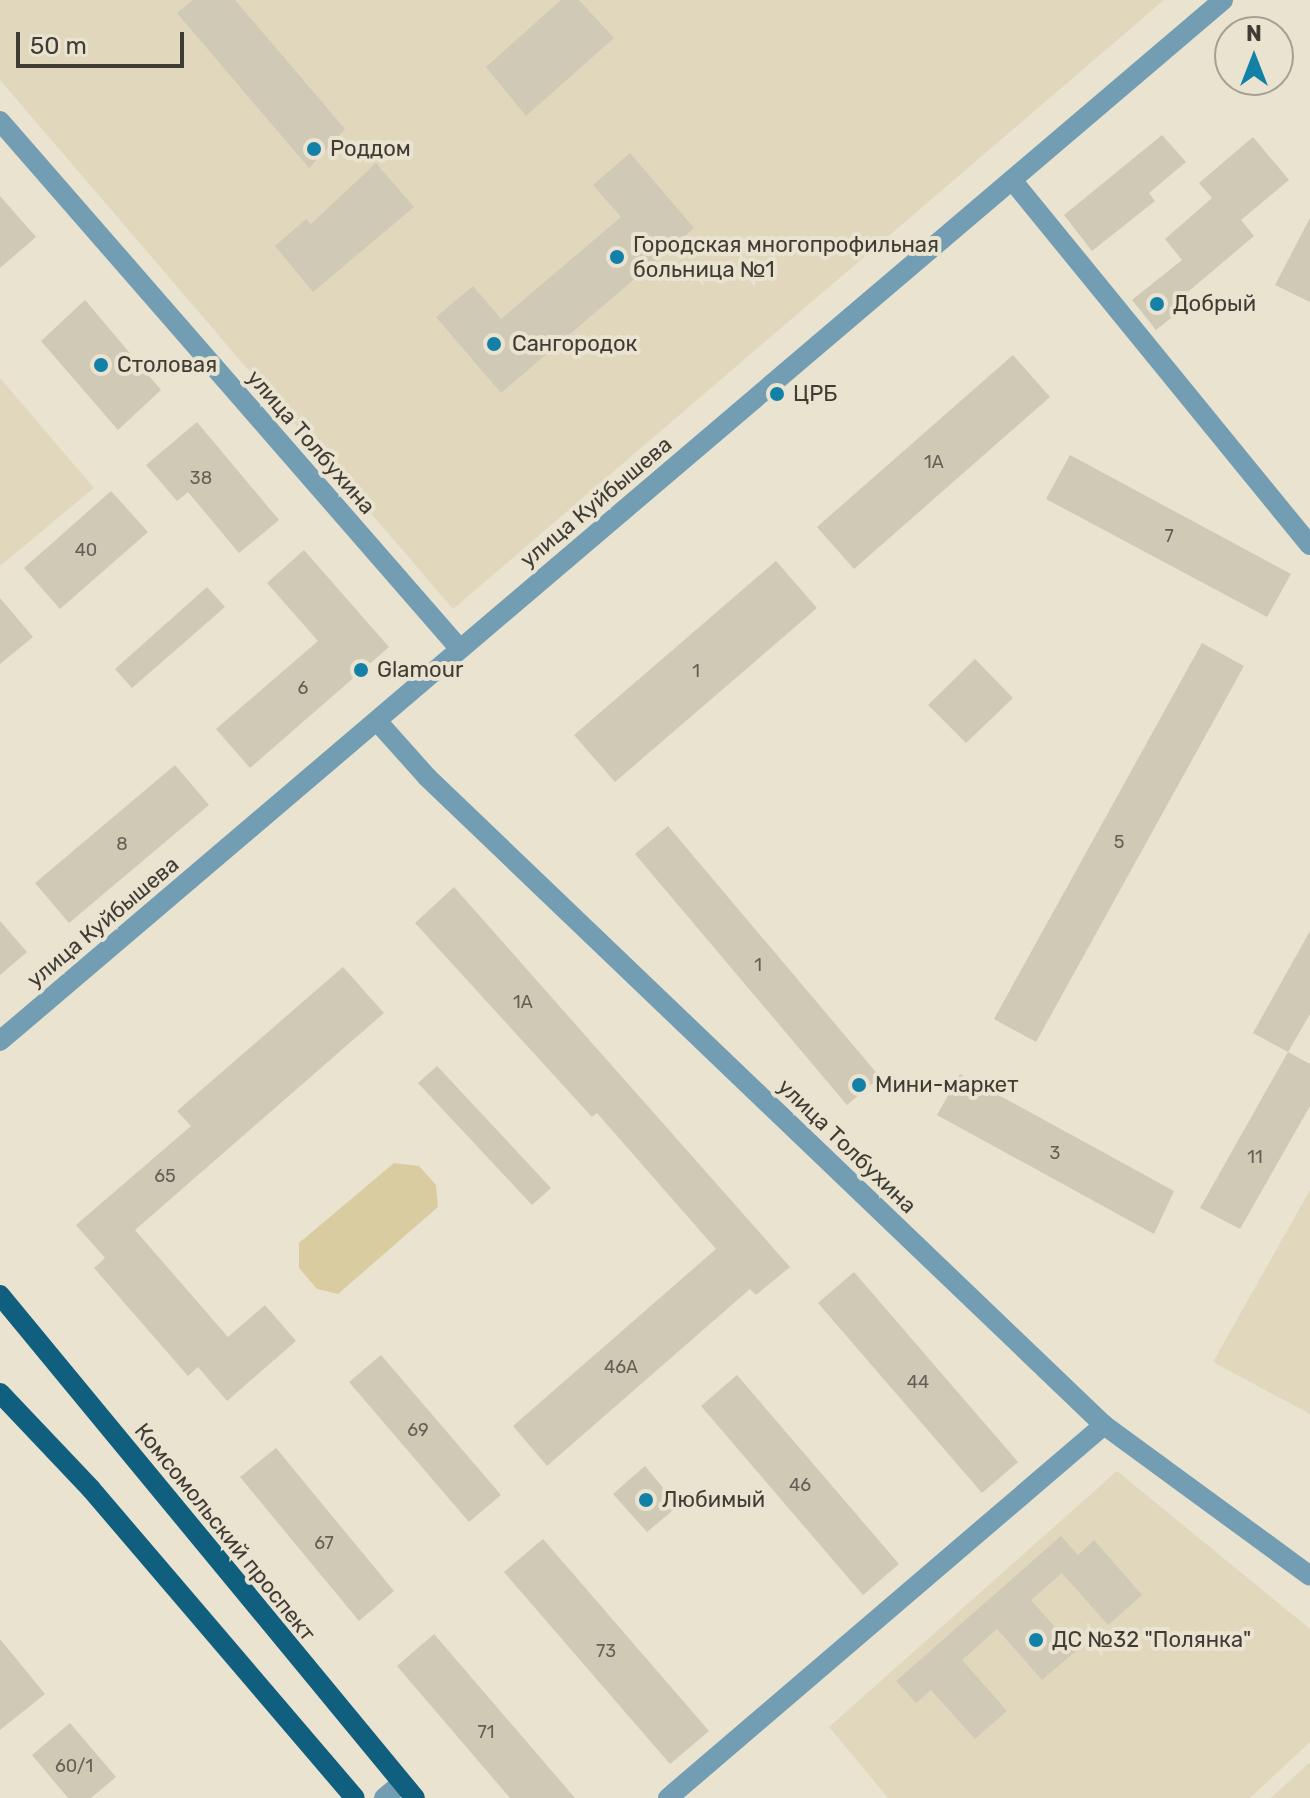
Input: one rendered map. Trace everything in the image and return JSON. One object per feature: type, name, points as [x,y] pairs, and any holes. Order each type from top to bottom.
[{"type":"main road","name":"Комсомольский проспект","points":[[0,1295],[409,1790]]},
{"type":"main road","points":[[0,1393],[91,1489],[355,1798]]},
{"type":"street","name":"улица Куйбышева","points":[[0,1041],[1223,0]]},
{"type":"street","name":"улица Толбухина","points":[[0,121],[460,649]]},
{"type":"street","points":[[1012,180],[1310,545]]},
{"type":"street","name":"улица Толбухина","points":[[377,721],[427,777],[1104,1425],[1310,1576]]},
{"type":"street","points":[[668,1798],[1104,1425]]},
{"type":"street","points":[[384,1798],[409,1790]]},
{"type":"shaded area","name":"Сангородок","points":[[0,0],[1164,0],[453,609],[0,80]]},
{"type":"shaded area","points":[[0,378],[94,488],[0,566]]},
{"type":"shaded area","points":[[394,1163],[419,1166],[436,1185],[438,1207],[338,1294],[317,1289],[299,1268],[299,1243]]},
{"type":"shaded area","points":[[1310,1190],[1310,1414],[1213,1362]]},
{"type":"shaded area","points":[[1117,1471],[1310,1629],[1310,1742],[1250,1798],[888,1798],[829,1727]]},
{"type":"shaded area","points":[[1310,1762],[1310,1798],[1271,1798]]},
{"type":"building","points":[[193,0],[235,0],[345,129],[309,168],[177,13]]},
{"type":"building","points":[[561,0],[579,0],[614,38],[526,116],[486,67]]},
{"type":"building","points":[[1162,135],[1186,162],[1149,193],[1155,201],[1092,251],[1064,215]]},
{"type":"building","points":[[1253,137],[1289,180],[1241,220],[1254,236],[1176,302],[1182,309],[1156,330],[1132,300],[1182,260],[1165,239],[1212,198],[1199,183]]},
{"type":"building","name":"Городская многопрофильная больница №1","points":[[630,153],[694,228],[501,393],[436,317],[473,286],[501,319],[621,217],[593,185]]},
{"type":"building","points":[[376,163],[414,207],[313,292],[275,246],[306,219],[311,224]]},
{"type":"building","points":[[0,196],[36,237],[0,268]]},
{"type":"building","points":[[1310,218],[1310,302],[1275,285]]},
{"type":"building","name":"Столовая","points":[[85,300],[161,390],[118,430],[41,341]]},
{"type":"building","points":[[1013,355],[1050,397],[854,569],[817,527]]},
{"type":"building","points":[[197,422],[279,520],[239,553],[188,492],[177,501],[146,465]]},
{"type":"building","points":[[1070,455],[1291,574],[1267,617],[1046,499]]},
{"type":"building","points":[[111,491],[148,532],[60,609],[24,568]]},
{"type":"building","points":[[304,550],[389,647],[250,768],[216,729],[318,641],[267,583]]},
{"type":"building","points":[[776,561],[817,608],[615,782],[574,735]]},
{"type":"building","points":[[207,587],[225,607],[132,688],[115,669]]},
{"type":"building","points":[[0,598],[33,637],[0,664]]},
{"type":"building","points":[[1202,643],[1244,666],[1036,1042],[994,1019]]},
{"type":"building","points":[[975,659],[1013,698],[966,743],[928,705]]},
{"type":"building","points":[[175,765],[209,805],[69,923],[35,883]]},
{"type":"building","points":[[668,826],[880,1077],[847,1105],[635,854]]},
{"type":"building","points":[[454,887],[790,1267],[756,1295],[750,1289],[547,1466],[513,1426],[716,1249],[597,1113],[592,1117],[415,923]]},
{"type":"building","points":[[0,921],[27,952],[0,975]]},
{"type":"building","points":[[1310,931],[1310,1014],[1288,1052],[1253,1033]]},
{"type":"building","points":[[343,967],[384,1013],[135,1230],[228,1337],[265,1305],[296,1341],[227,1401],[198,1367],[188,1376],[94,1268],[105,1258],[76,1225],[191,1126],[177,1111]]},
{"type":"building","points":[[1288,1052],[1310,1064],[1310,1106],[1240,1229],[1200,1208]]},
{"type":"building","points":[[437,1066],[551,1188],[532,1205],[418,1083]]},
{"type":"building","points":[[960,1074],[1174,1191],[1154,1234],[937,1115]]},
{"type":"building","points":[[854,1272],[1018,1462],[982,1493],[818,1303]]},
{"type":"building","points":[[381,1355],[501,1495],[469,1522],[349,1382]]},
{"type":"building","points":[[737,1375],[899,1564],[863,1595],[701,1406]]},
{"type":"building","points":[[276,1448],[394,1591],[359,1621],[240,1477]]},
{"type":"building","name":"Любимый","points":[[645,1466],[678,1506],[647,1532],[613,1494]]},
{"type":"building","name":"ДС №32 \"Полянка\"","points":[[1061,1536],[1078,1555],[1094,1540],[1142,1595],[1108,1625],[1062,1573],[1031,1600],[1076,1651],[1042,1680],[997,1629],[962,1660],[1007,1711],[975,1739],[931,1690],[916,1703],[896,1681]]},
{"type":"building","points":[[543,1539],[709,1731],[670,1764],[504,1572]]},
{"type":"building","points":[[434,1634],[575,1798],[510,1798],[397,1666]]},
{"type":"building","points":[[0,1639],[45,1694],[0,1730]]},
{"type":"building","points":[[70,1723],[116,1777],[91,1798],[68,1798],[32,1755]]},
{"type":"place","name":"Роддом","points":[[314,149]]},
{"type":"place","name":"Городская многопрофильная больница №1","points":[[617,257]]},
{"type":"place","name":"Добрый","points":[[1157,304]]},
{"type":"place","name":"Сангородок","points":[[494,344]]},
{"type":"place","name":"Столовая","points":[[101,365]]},
{"type":"place","name":"ЦРБ","points":[[777,394]]},
{"type":"place","name":"Glamour","points":[[361,670]]},
{"type":"place","name":"Мини-маркет","points":[[859,1085]]},
{"type":"place","name":"Любимый","points":[[646,1500]]},
{"type":"place","name":"ДС №32 \"Полянка\"","points":[[1036,1640]]}]
